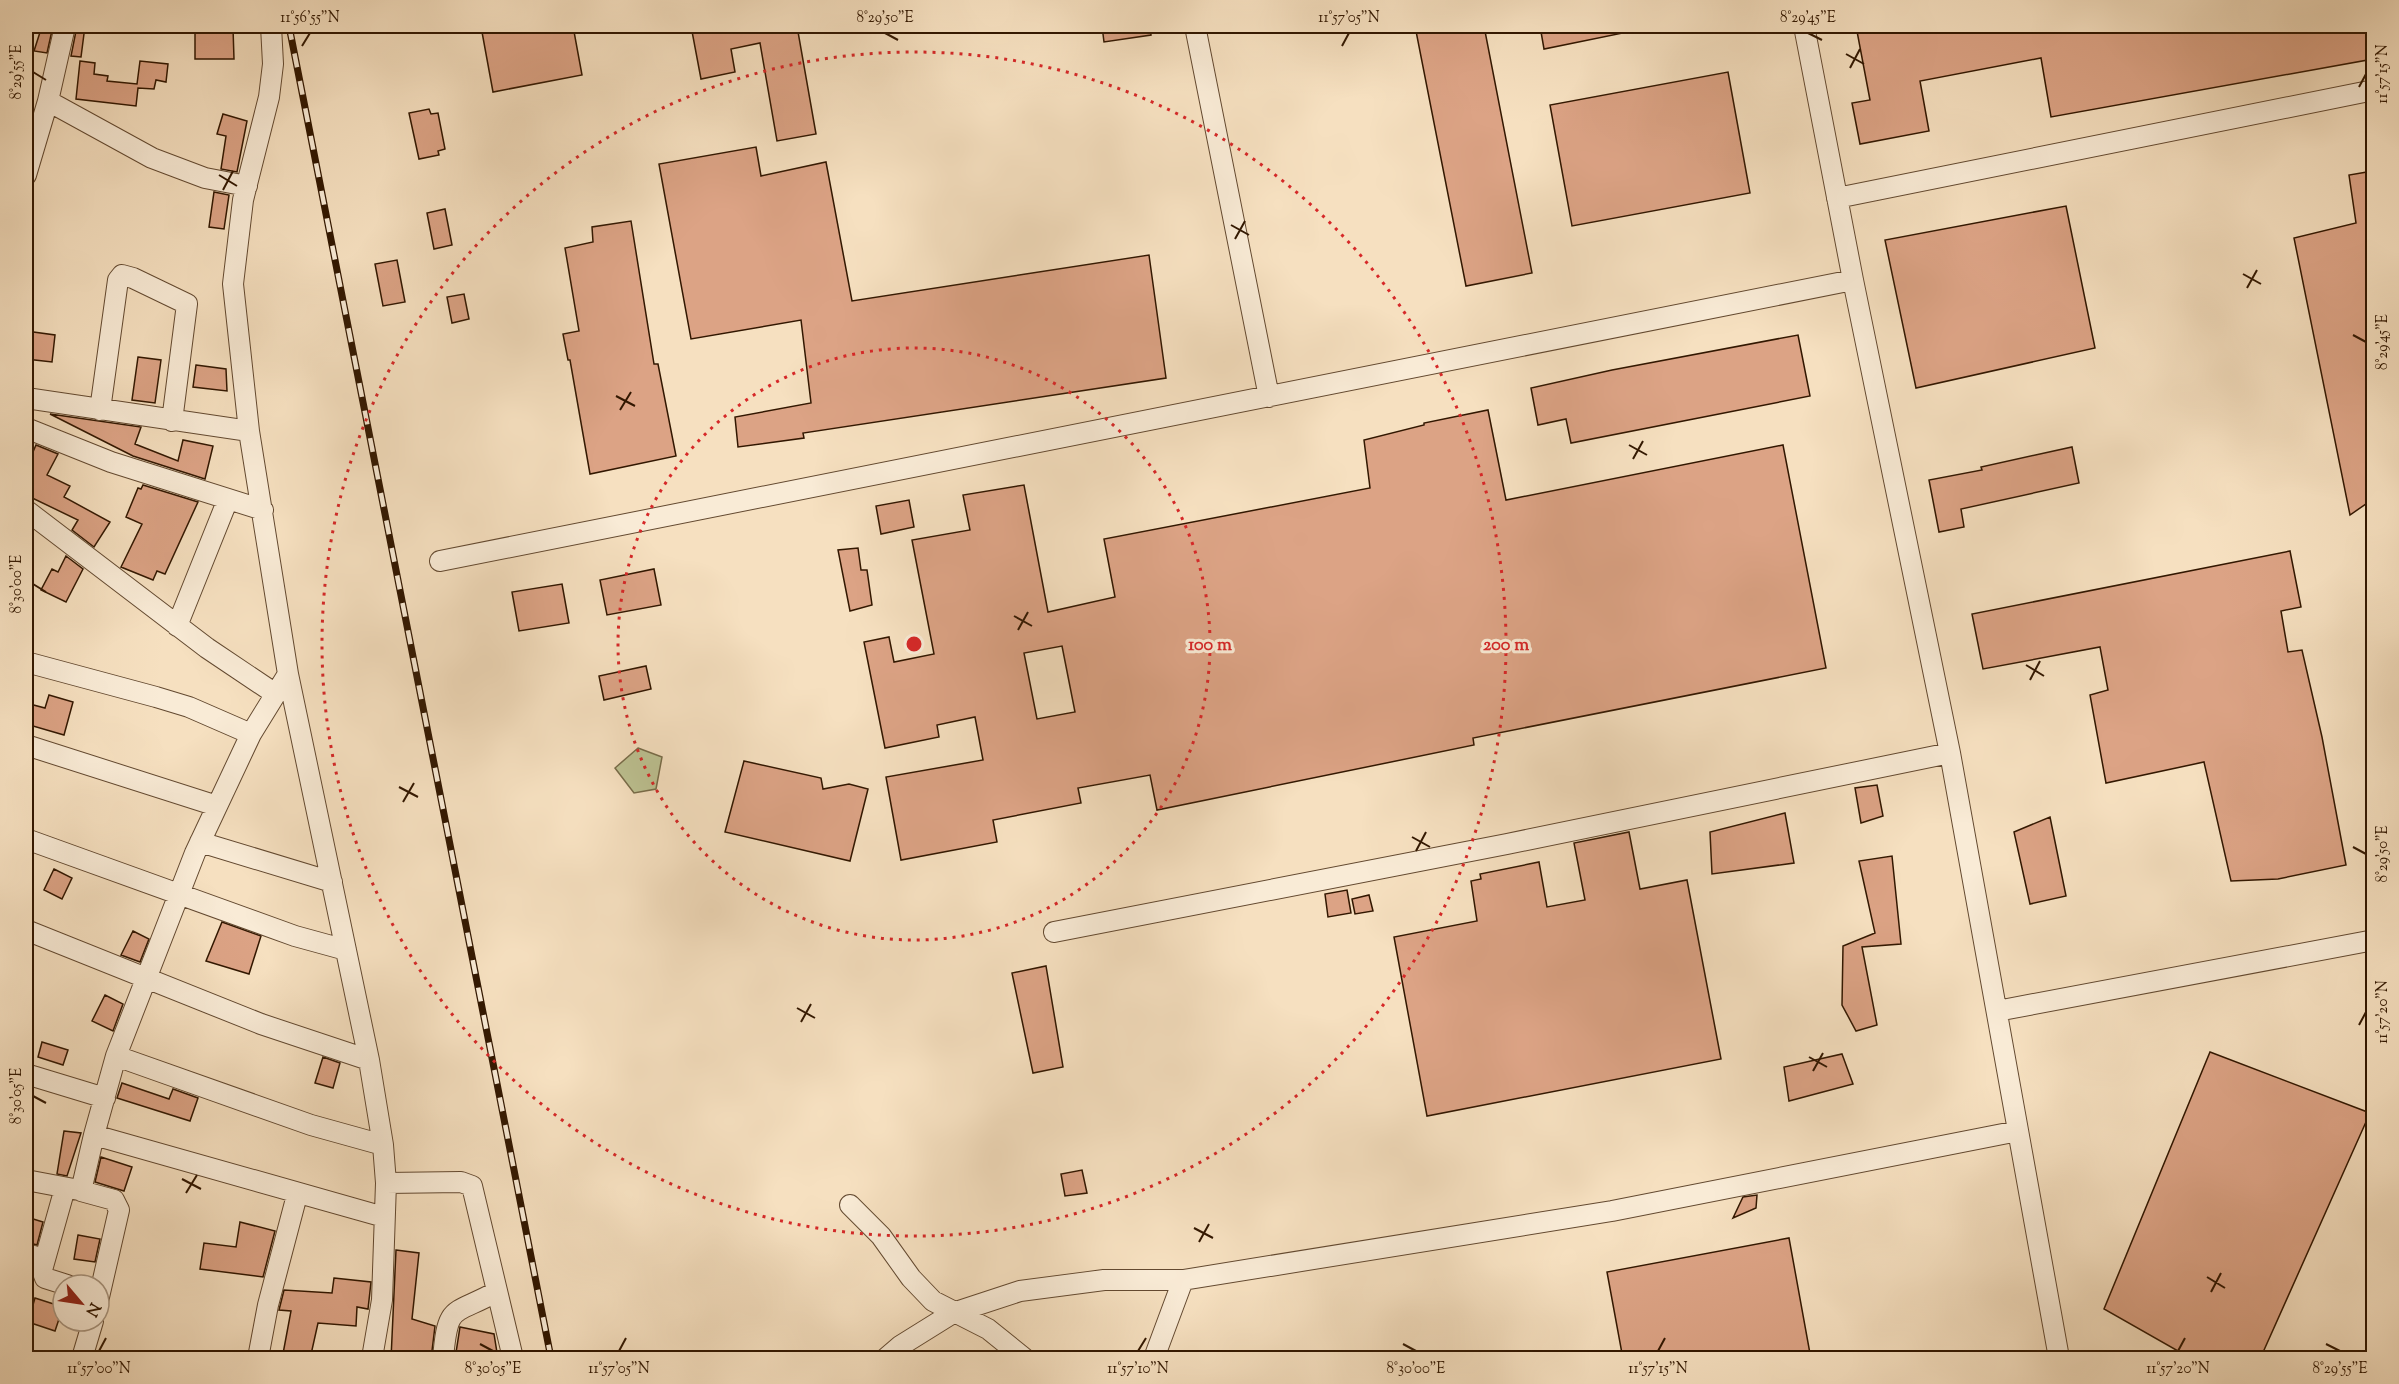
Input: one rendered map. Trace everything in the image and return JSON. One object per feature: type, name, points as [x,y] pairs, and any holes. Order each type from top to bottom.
[{"type":"street","points":[[26,175],[29,146],[48,101],[65,26]]},
{"type":"street","points":[[271,26],[273,64],[269,97],[247,186],[233,284],[249,431],[288,674],[369,1060],[383,1145],[386,1183],[382,1300],[372,1359]]},
{"type":"street","points":[[1195,26],[1269,397]]},
{"type":"street","points":[[1804,26],[1853,280],[1950,753],[2059,1359]]},
{"type":"street","points":[[1837,198],[2373,90]]},
{"type":"street","points":[[48,101],[152,158],[206,178],[247,186]]},
{"type":"street","points":[[100,410],[118,280],[122,275],[187,304],[172,421]]},
{"type":"street","points":[[440,561],[1853,280]]},
{"type":"street","points":[[26,398],[249,431]]},
{"type":"street","points":[[26,428],[111,462],[263,510]]},
{"type":"street","points":[[177,626],[228,499]]},
{"type":"street","points":[[26,510],[177,626],[274,693]]},
{"type":"street","points":[[26,662],[178,704],[250,734]]},
{"type":"street","points":[[51,1280],[45,1278],[42,1270],[31,1259],[73,1189],[94,1135],[116,1056],[200,842],[250,734],[288,674]]},
{"type":"street","points":[[26,745],[217,806]]},
{"type":"street","points":[[1054,932],[1507,844],[1950,753]]},
{"type":"street","points":[[26,839],[295,936],[346,950]]},
{"type":"street","points":[[200,842],[332,882]]},
{"type":"street","points":[[26,930],[145,980],[261,1024],[369,1060]]},
{"type":"street","points":[[1997,1011],[2373,940]]},
{"type":"street","points":[[116,1056],[311,1125],[383,1145]]},
{"type":"street","points":[[26,1074],[105,1098]]},
{"type":"street","points":[[886,1359],[900,1346],[953,1313],[1020,1291],[1104,1280],[1183,1280],[1612,1210],[2018,1131]]},
{"type":"street","points":[[94,1135],[297,1195],[384,1217]]},
{"type":"street","points":[[26,1180],[114,1200],[119,1210],[104,1273]]},
{"type":"street","points":[[386,1183],[461,1182],[472,1186],[513,1359]]},
{"type":"street","points":[[258,1359],[268,1305],[297,1195]]},
{"type":"street","points":[[850,1205],[881,1236],[911,1278],[933,1301],[988,1329],[1024,1359]]},
{"type":"street","points":[[1154,1359],[1183,1280]]},
{"type":"street","points":[[443,1359],[448,1318],[456,1310],[496,1292]]},
{"type":"street","points":[[82,1359],[90,1333]]},
{"type":"green space","points":[[638,748],[662,757],[656,789],[634,793],[615,768]]},
{"type":"building","points":[[42,26],[53,26],[47,53],[34,51]]},
{"type":"building","points":[[77,26],[85,26],[81,57],[71,56]]},
{"type":"building","points":[[516,26],[573,26],[582,75],[493,92],[482,32]]},
{"type":"building","points":[[691,26],[797,26],[816,134],[777,141],[760,43],[731,49],[735,72],[701,79]]},
{"type":"building","points":[[1102,26],[1150,26],[1151,35],[1104,42]]},
{"type":"building","points":[[1415,26],[1484,26],[1532,273],[1466,286]]},
{"type":"building","points":[[1540,26],[1623,26],[1623,33],[1544,49]]},
{"type":"building","points":[[1856,26],[2373,26],[2373,59],[2051,117],[2041,58],[1920,81],[1929,131],[1860,144],[1852,103],[1870,100]]},
{"type":"building","points":[[233,28],[234,59],[195,59],[195,29]]},
{"type":"building","points":[[80,61],[95,63],[94,74],[108,76],[107,81],[137,84],[140,61],[168,64],[166,82],[156,80],[154,89],[138,88],[136,106],[76,99]]},
{"type":"building","points":[[1728,72],[1750,193],[1572,226],[1550,105]]},
{"type":"building","points":[[429,109],[431,114],[438,113],[445,149],[438,151],[439,155],[419,159],[409,113]]},
{"type":"building","points":[[223,114],[247,121],[237,172],[221,169],[226,136],[217,134]]},
{"type":"building","points":[[756,147],[761,176],[826,162],[852,301],[1149,255],[1166,378],[803,433],[804,438],[738,447],[735,417],[811,403],[801,320],[691,339],[659,164]]},
{"type":"building","points":[[2373,171],[2373,499],[2350,515],[2294,238],[2356,223],[2349,175]]},
{"type":"building","points":[[214,192],[229,195],[224,229],[209,227]]},
{"type":"building","points":[[2066,206],[2095,348],[1916,388],[1885,240]]},
{"type":"building","points":[[445,209],[452,245],[434,249],[427,213]]},
{"type":"building","points":[[631,221],[654,364],[658,364],[676,456],[590,474],[570,360],[568,360],[563,334],[579,331],[565,248],[593,242],[592,227]]},
{"type":"building","points":[[397,260],[405,302],[383,306],[375,264]]},
{"type":"building","points":[[464,294],[469,319],[452,323],[447,297]]},
{"type":"building","points":[[26,331],[55,335],[52,362],[26,359]]},
{"type":"building","points":[[1798,335],[1810,396],[1571,443],[1566,419],[1538,425],[1531,388],[1612,370]]},
{"type":"building","points":[[138,357],[161,360],[155,403],[132,400]]},
{"type":"building","points":[[196,365],[226,369],[227,391],[193,387]]},
{"type":"building","points":[[1488,410],[1506,500],[1783,445],[1826,668],[1473,738],[1474,745],[1157,810],[1150,775],[1078,788],[1081,803],[993,820],[997,842],[901,860],[886,777],[983,760],[975,717],[937,725],[939,737],[885,748],[864,642],[889,637],[894,662],[934,654],[912,540],[970,530],[963,495],[1024,485],[1048,612],[1115,597],[1104,539],[1370,488],[1364,440],[1424,425],[1424,423]],"holes":[[[1062,646],[1075,712],[1037,719],[1024,653]]]},
{"type":"building","points":[[50,414],[141,427],[135,444],[178,461],[183,440],[213,446],[205,479],[133,456]]},
{"type":"building","points":[[36,445],[58,454],[47,475],[70,486],[64,497],[110,522],[94,547],[72,530],[78,520],[26,495],[26,468]]},
{"type":"building","points":[[2072,447],[2079,483],[1961,509],[1964,527],[1939,532],[1929,480],[1982,470],[1981,467]]},
{"type":"building","points":[[143,485],[198,502],[165,574],[157,571],[153,580],[121,567],[142,524],[126,517],[138,488],[141,489]]},
{"type":"building","points":[[909,500],[914,527],[881,534],[876,506]]},
{"type":"building","points":[[858,548],[861,570],[867,570],[872,605],[850,611],[838,550]]},
{"type":"building","points":[[2290,551],[2301,607],[2281,611],[2288,652],[2302,650],[2322,737],[2346,865],[2278,879],[2231,881],[2204,762],[2106,783],[2090,695],[2108,690],[2100,647],[1983,669],[1972,614]]},
{"type":"building","points":[[66,556],[83,569],[66,602],[41,590],[52,569],[58,572]]},
{"type":"building","points":[[654,569],[661,605],[607,615],[600,580]]},
{"type":"building","points":[[562,584],[569,623],[519,631],[512,592]]},
{"type":"building","points":[[646,666],[651,689],[604,700],[599,676]]},
{"type":"building","points":[[49,695],[73,702],[64,735],[26,724],[26,703],[45,708]]},
{"type":"building","points":[[744,761],[821,778],[823,789],[849,784],[868,789],[850,861],[725,832]]},
{"type":"building","points":[[1877,785],[1883,816],[1861,823],[1855,788]]},
{"type":"building","points":[[1785,813],[1794,863],[1712,874],[1710,832]]},
{"type":"building","points":[[2050,817],[2066,896],[2030,904],[2014,832]]},
{"type":"building","points":[[1629,832],[1640,889],[1687,880],[1721,1059],[1427,1116],[1394,937],[1477,921],[1471,881],[1481,879],[1480,874],[1539,862],[1547,907],[1585,900],[1574,843]]},
{"type":"building","points":[[1892,856],[1901,944],[1862,947],[1877,1025],[1856,1031],[1842,1005],[1843,946],[1875,933],[1859,861]]},
{"type":"building","points":[[54,869],[72,878],[62,899],[44,890]]},
{"type":"building","points":[[1347,890],[1351,913],[1328,917],[1325,894]]},
{"type":"building","points":[[1369,895],[1373,911],[1355,914],[1352,899]]},
{"type":"building","points":[[222,922],[261,936],[249,974],[206,961]]},
{"type":"building","points":[[133,931],[149,939],[140,962],[121,955]]},
{"type":"building","points":[[1046,966],[1063,1067],[1033,1073],[1012,973]]},
{"type":"building","points":[[105,995],[123,1004],[113,1031],[92,1021]]},
{"type":"building","points":[[42,1042],[68,1050],[63,1065],[38,1057]]},
{"type":"building","points":[[2210,1052],[2370,1113],[2260,1359],[2192,1359],[2104,1309]]},
{"type":"building","points":[[1842,1054],[1853,1084],[1789,1101],[1784,1067]]},
{"type":"building","points":[[323,1057],[340,1063],[333,1088],[315,1083]]},
{"type":"building","points":[[122,1083],[169,1099],[173,1089],[198,1098],[190,1121],[117,1098]]},
{"type":"building","points":[[64,1131],[81,1133],[67,1176],[57,1174]]},
{"type":"building","points":[[101,1157],[132,1167],[124,1191],[95,1182]]},
{"type":"building","points":[[1082,1170],[1087,1193],[1065,1196],[1061,1174]]},
{"type":"building","points":[[1757,1195],[1756,1208],[1733,1218],[1743,1197]]},
{"type":"building","points":[[30,1218],[43,1222],[37,1245],[26,1242]]},
{"type":"building","points":[[240,1222],[275,1231],[263,1277],[200,1269],[204,1243],[236,1247]]},
{"type":"building","points":[[78,1235],[100,1239],[95,1262],[74,1259]]},
{"type":"building","points":[[1789,1238],[1811,1359],[1623,1359],[1607,1272]]},
{"type":"building","points":[[396,1250],[419,1253],[412,1319],[435,1326],[431,1359],[391,1359]]},
{"type":"building","points":[[334,1278],[371,1282],[368,1309],[357,1307],[356,1326],[318,1323],[310,1359],[282,1359],[291,1311],[279,1310],[284,1290],[332,1293]]},
{"type":"building","points":[[35,1298],[51,1303],[51,1330],[28,1322]]},
{"type":"building","points":[[460,1327],[494,1334],[498,1359],[455,1359]]},
{"type":"railway","points":[[289,26],[551,1358]]}]
